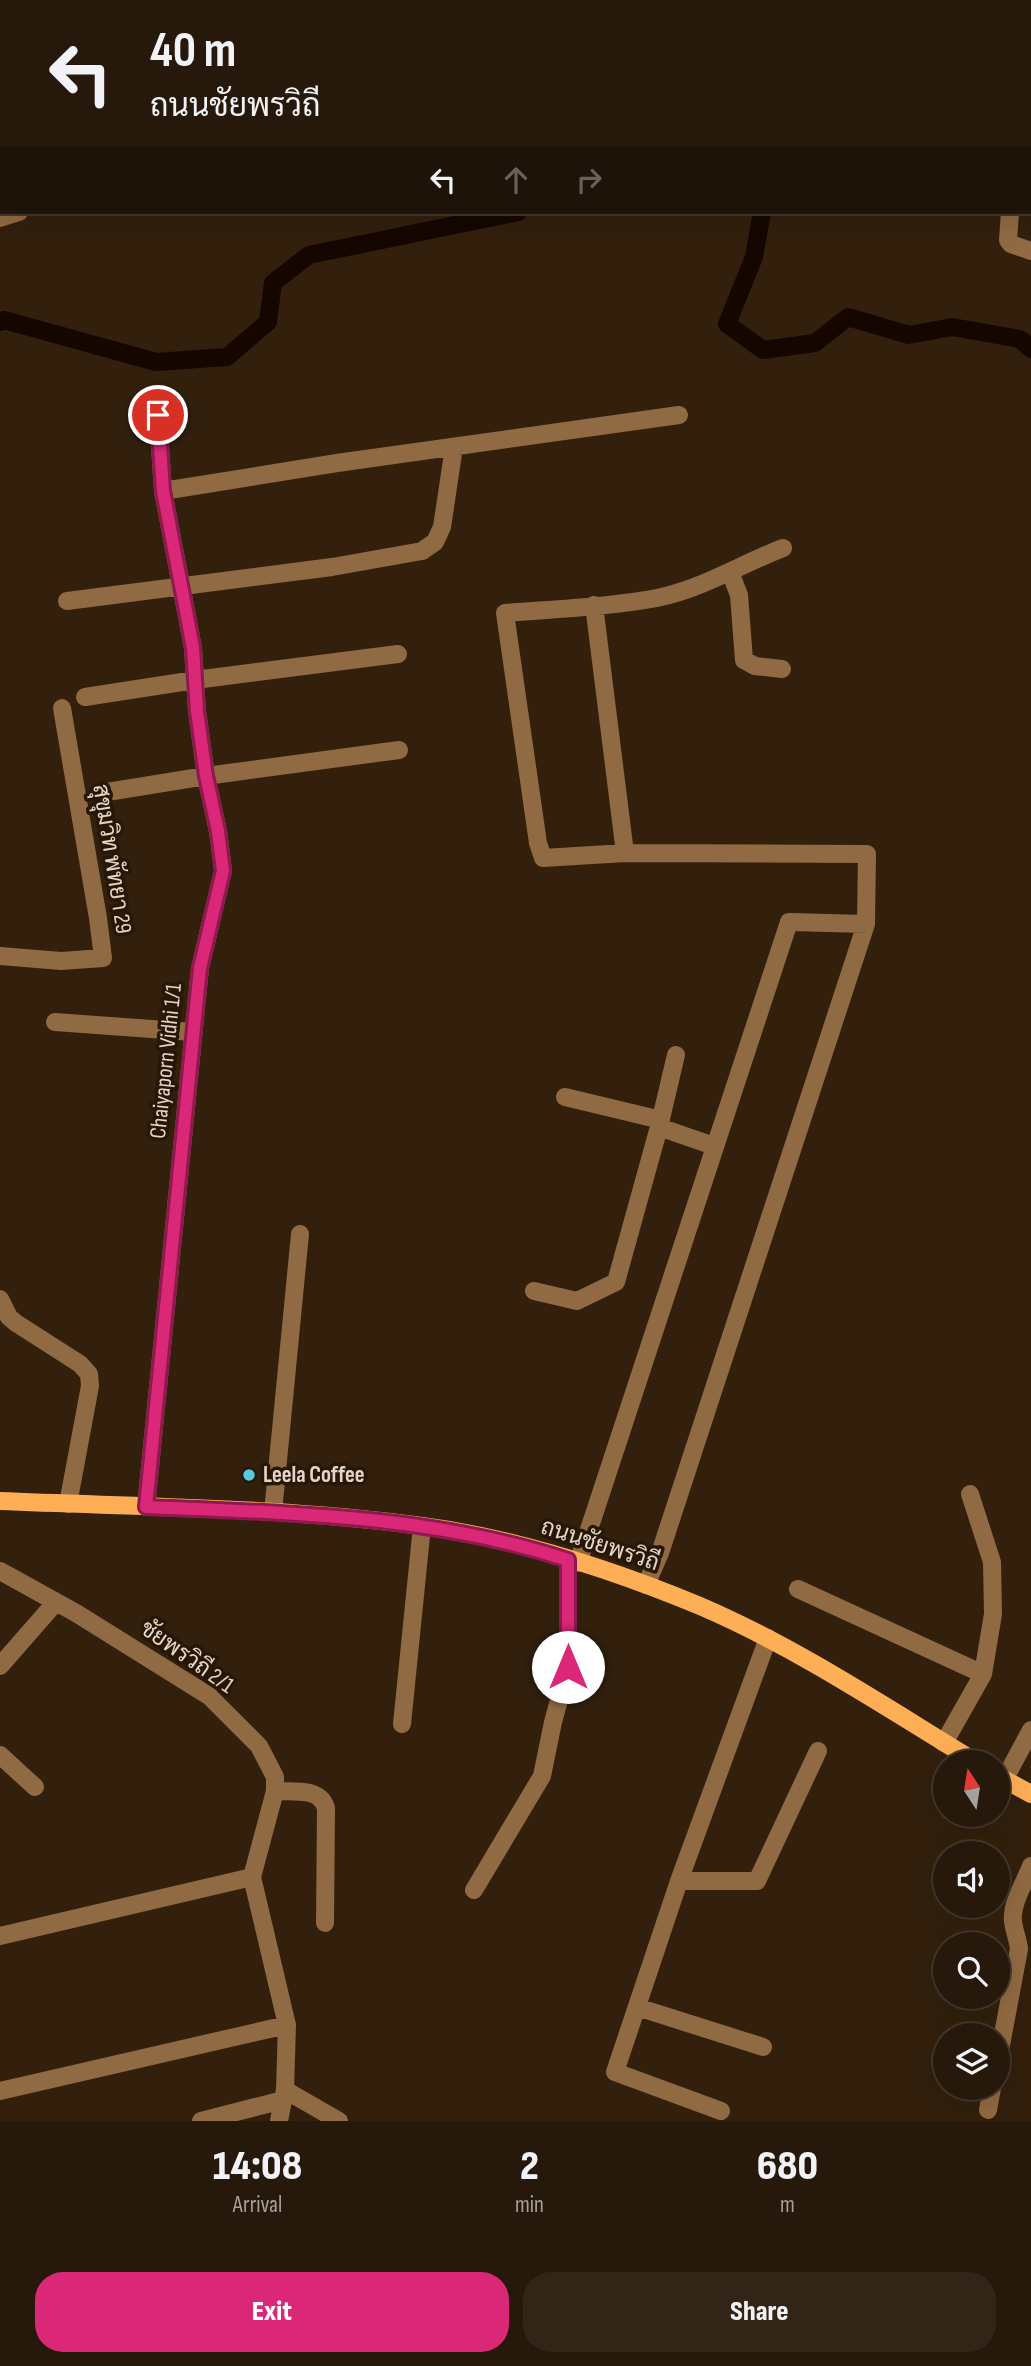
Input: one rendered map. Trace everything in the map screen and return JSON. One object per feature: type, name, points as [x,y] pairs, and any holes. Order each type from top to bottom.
[{"type":"main road","name":"ถนนชัยพรวิถี","points":[[0,1501],[273,1512],[422,1526],[534,1549],[646,1585],[700,1606],[768,1638],[956,1750]]},
{"type":"main road","points":[[1010,1783],[1031,1794]]},
{"type":"street","points":[[1010,214],[1008,240],[1031,251]]},
{"type":"street","name":"Chaiyaporn Vidhi 1/1","points":[[146,1507],[200,968],[223,871],[197,711],[193,648],[163,491],[158,415]]},
{"type":"street","points":[[163,491],[679,415]]},
{"type":"street","points":[[67,601],[332,567],[422,551],[435,542],[442,527],[454,447]]},
{"type":"street","points":[[646,1585],[665,1540],[866,923],[867,854],[625,853],[543,858],[537,843],[505,613],[659,598],[713,580],[783,548]]},
{"type":"street","points":[[730,572],[739,595],[744,660],[755,666],[782,669]]},
{"type":"street","points":[[594,605],[625,853]]},
{"type":"street","points":[[85,697],[398,654]]},
{"type":"street","name":"สุขุมวิท พัทยา 29","points":[[0,956],[61,961],[103,958],[99,918],[62,708]]},
{"type":"street","points":[[101,793],[399,750]]},
{"type":"street","points":[[474,1890],[542,1776],[568,1667],[573,1561],[590,1531],[789,922],[866,923]]},
{"type":"street","points":[[55,1022],[193,1032]]},
{"type":"street","points":[[534,1291],[577,1301],[616,1282],[660,1124],[676,1055]]},
{"type":"street","points":[[565,1097],[660,1124],[715,1146]]},
{"type":"street","points":[[273,1512],[300,1234]]},
{"type":"street","points":[[0,1299],[9,1317],[16,1323],[80,1364],[89,1374],[90,1386],[68,1504]]},
{"type":"street","points":[[944,1743],[983,1674],[992,1614],[992,1562],[970,1494]]},
{"type":"street","points":[[402,1724],[422,1526]]},
{"type":"street","name":"ชัยพรวิถี 2/1","points":[[0,1571],[56,1602],[209,1696],[259,1746],[275,1777],[275,1790]]},
{"type":"street","points":[[798,1589],[983,1674]]},
{"type":"street","points":[[0,1666],[56,1602]]},
{"type":"street","points":[[721,2111],[615,2072],[679,1881],[768,1638]]},
{"type":"street","points":[[1010,1764],[1031,1730]]},
{"type":"street","points":[[679,1881],[757,1881],[818,1751]]},
{"type":"street","points":[[0,1755],[35,1787]]},
{"type":"street","points":[[279,2121],[284,2095],[287,2025],[252,1877],[275,1790],[317,1794],[324,1798],[326,1923]]},
{"type":"street","points":[[1005,2023],[1019,1949],[1013,1911],[1031,1866]]},
{"type":"street","points":[[0,1937],[252,1877]]},
{"type":"street","points":[[636,2007],[763,2047]]},
{"type":"street","points":[[0,2091],[287,2025]]},
{"type":"street","points":[[201,2121],[284,2095],[339,2121]]},
{"type":"street","points":[[988,2110],[990,2100]]},
{"type":"waterway","points":[[0,322],[4,320],[156,362],[227,357],[268,322],[273,283],[309,255],[508,214]]},
{"type":"waterway","points":[[762,214],[754,257],[727,324],[763,350],[815,343],[848,317],[909,335],[952,327],[1020,339],[1031,349]]},
{"type":"place","name":"Leela Coffee","points":[[249,1475]]},
{"type":"route","points":[[158,415],[163,491],[193,648],[197,711],[223,871],[200,968],[146,1507],[273,1512],[422,1526],[477,1535],[568,1560],[568,1667]]}]
